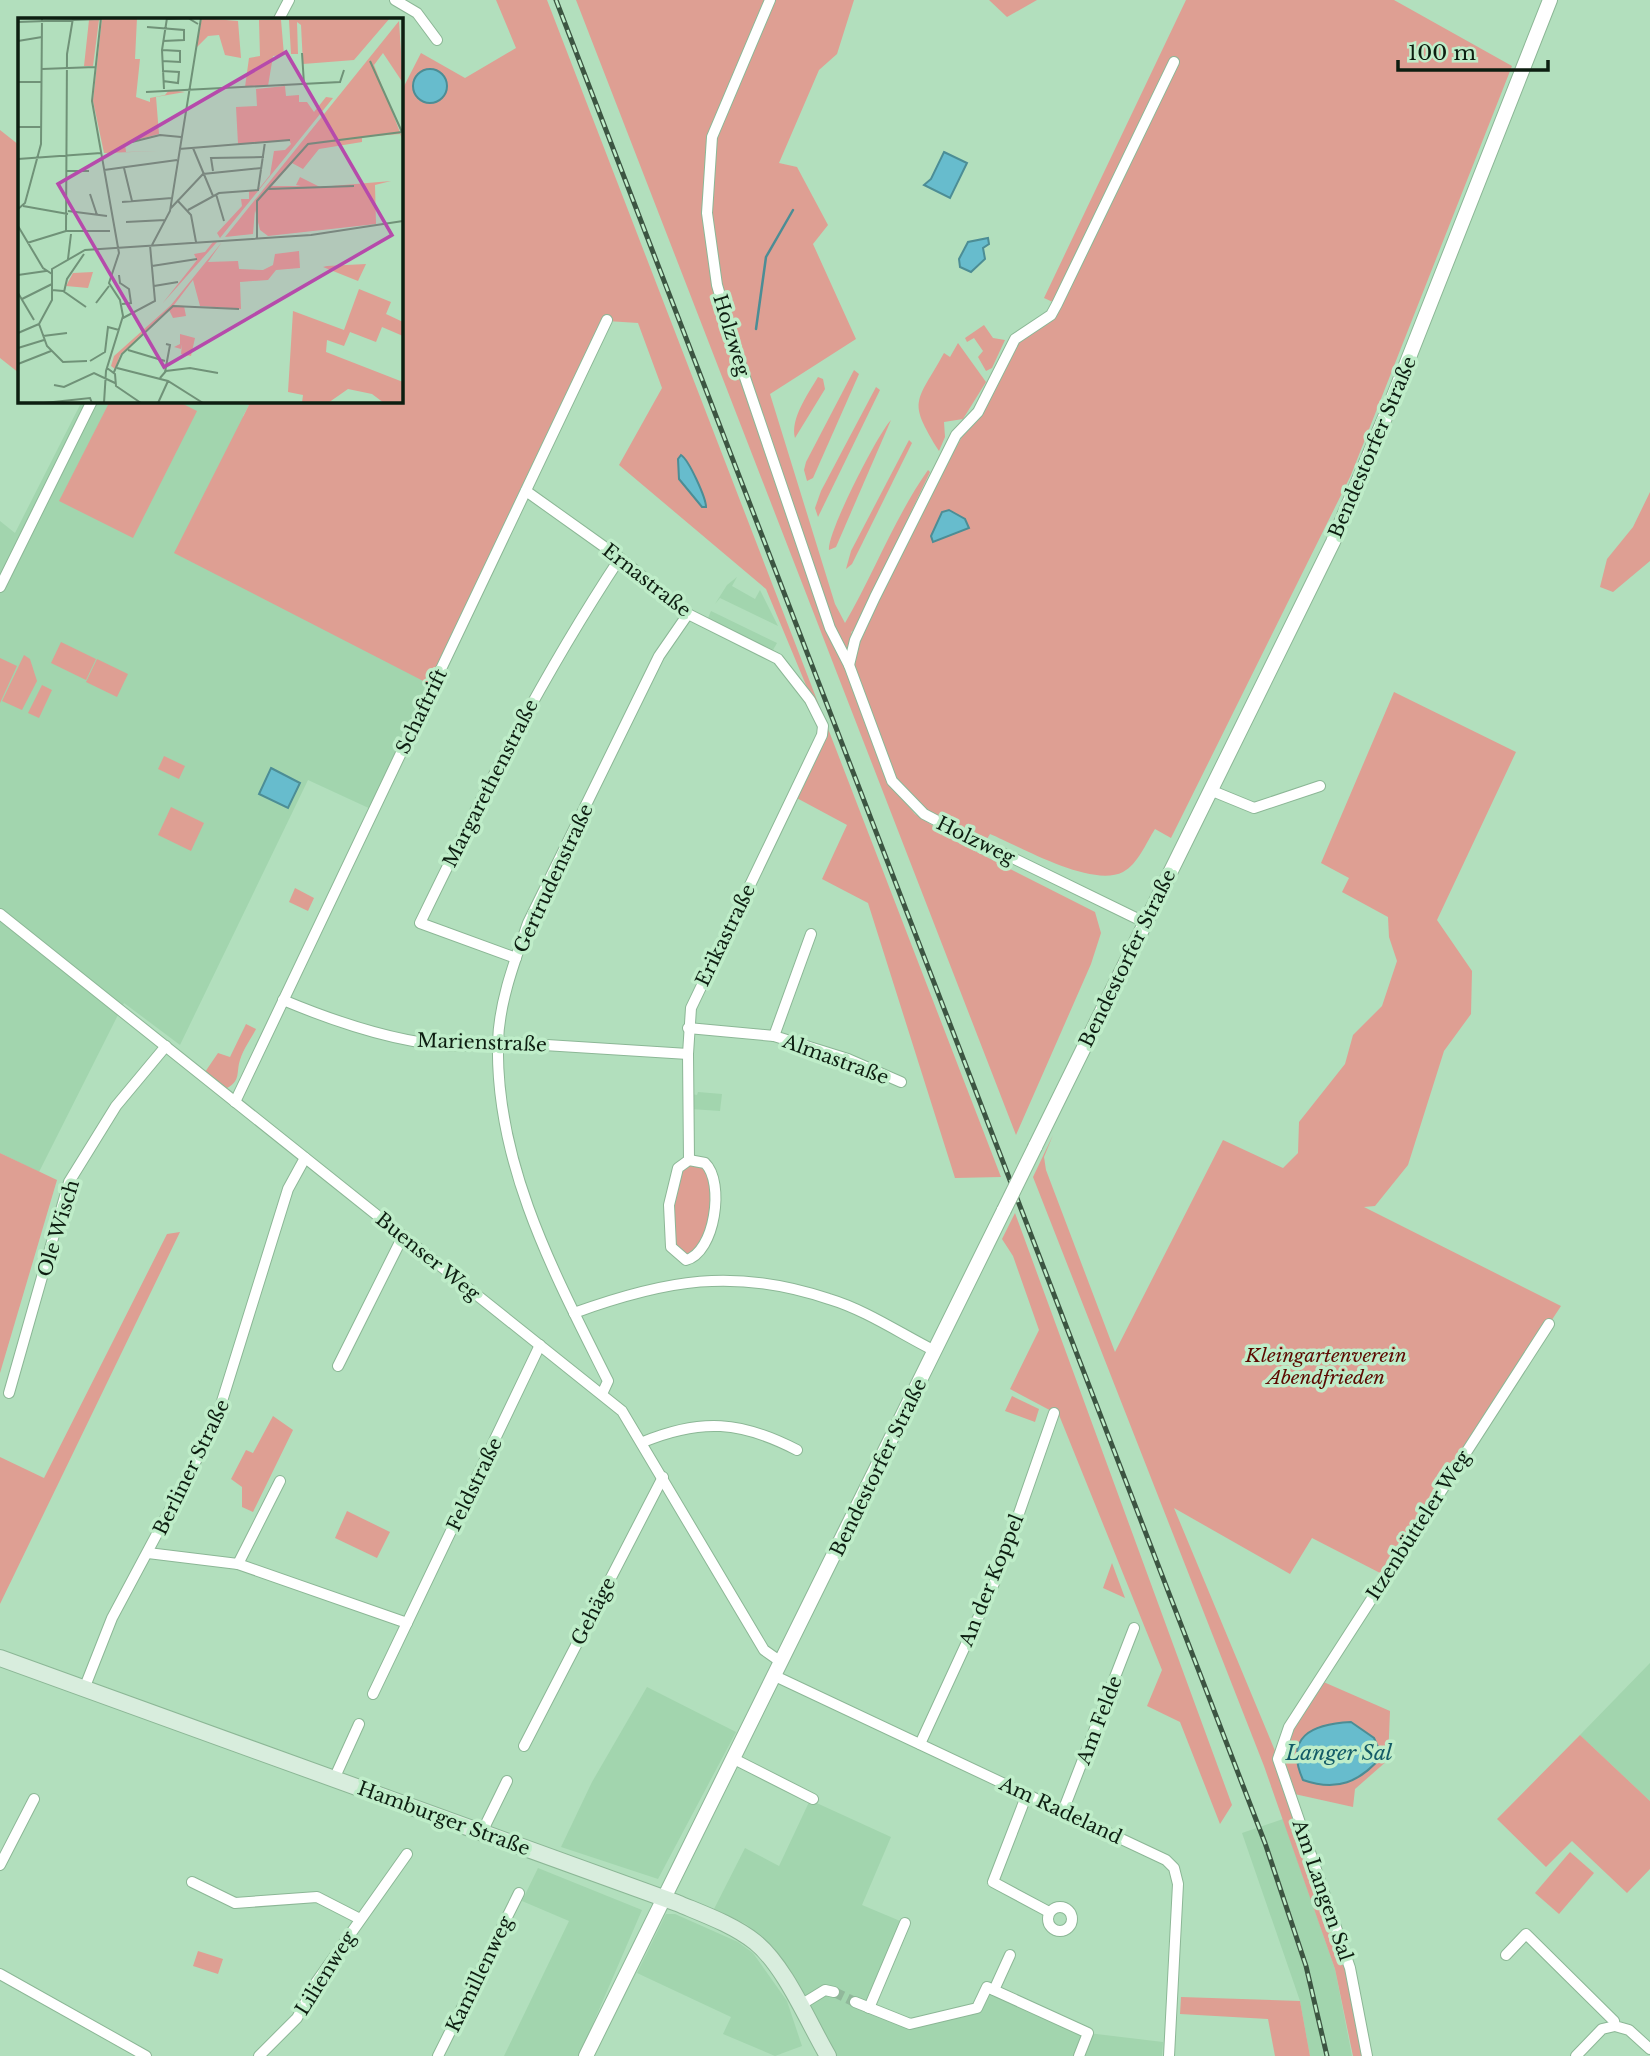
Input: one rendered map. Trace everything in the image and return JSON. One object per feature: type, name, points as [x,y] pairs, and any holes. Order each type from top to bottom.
[{"type":"main road","name":"Hamburger Straße","points":[[0,1658],[663,1898],[724,1923],[756,1943],[783,1974],[828,2056]]},
{"type":"street","points":[[395,0],[417,13],[437,40]]},
{"type":"street","name":"Holzweg","points":[[769,0],[712,137],[707,214],[717,285],[736,351],[830,628],[849,664],[892,781],[924,814],[1144,922]]},
{"type":"street","name":"Bendestorfer Straße","points":[[586,2056],[1333,542],[1363,473],[1550,0]]},
{"type":"street","points":[[279,18],[286,1]]},
{"type":"street","points":[[849,664],[855,640],[875,597],[956,435],[978,412],[1015,339],[1051,315],[1174,62]]},
{"type":"street","name":"Schaftrift","points":[[235,1102],[607,320]]},
{"type":"street","points":[[0,587],[92,402]]},
{"type":"street","name":"Ernastraße","points":[[526,491],[620,558],[688,614],[778,659],[810,700],[823,726]]},
{"type":"street","name":"Margarethenstraße","points":[[516,958],[420,923],[496,764],[569,635],[620,558]]},
{"type":"street","name":"Gertrudenstraße","points":[[602,1394],[608,1381],[537,1236],[515,1167],[504,1107],[498,1042],[516,958],[528,923],[659,656],[688,614]]},
{"type":"street","name":"Erikastraße","points":[[690,1160],[688,1028],[699,989],[822,735],[823,726]]},
{"type":"street","points":[[1210,790],[1254,808],[1320,786]]},
{"type":"street","name":"Buenser Weg","points":[[0,914],[622,1411],[643,1442],[764,1650],[781,1662]]},
{"type":"street","points":[[774,1036],[811,934]]},
{"type":"street","name":"Marienstraße","points":[[283,1000],[366,1032],[416,1041],[483,1045],[498,1042],[688,1054]]},
{"type":"street","name":"Almastraße","points":[[688,1028],[774,1036],[848,1059],[901,1082]]},
{"type":"street","name":"Ole Wisch","points":[[9,1393],[69,1182],[116,1106],[166,1046]]},
{"type":"street","name":"Berliner Straße","points":[[85,1689],[112,1618],[214,1427],[288,1189],[305,1158]]},
{"type":"street","points":[[685,1260],[700,1252],[708,1236],[716,1185],[714,1174],[705,1163],[690,1160],[678,1168],[669,1205],[671,1247],[685,1260],[688,1282]]},
{"type":"street","points":[[338,1366],[403,1236]]},
{"type":"street","points":[[574,1313],[626,1294],[688,1282],[730,1278],[776,1284],[832,1299],[935,1351]]},
{"type":"street","name":"Itzenbütteler Weg","points":[[1289,1727],[1549,1324]]},
{"type":"street","name":"Feldstraße","points":[[373,1695],[540,1345]]},
{"type":"street","name":"An der Koppel","points":[[920,1744],[996,1579],[1054,1413]]},
{"type":"street","points":[[643,1442],[690,1427],[723,1424],[751,1430],[797,1450]]},
{"type":"street","name":"Gehäge","points":[[524,1746],[663,1477]]},
{"type":"street","points":[[238,1564],[280,1481]]},
{"type":"street","points":[[148,1553],[238,1564],[407,1623]]},
{"type":"street","name":"Am Felde","points":[[1063,1811],[1135,1628]]},
{"type":"street","name":"Am Radeland","points":[[775,1676],[1161,1857],[1177,1874],[1169,2056]]},
{"type":"street","points":[[334,1779],[359,1724]]},
{"type":"street","name":"Am Langen Sal","points":[[1289,1727],[1278,1759],[1350,1968],[1367,2056]]},
{"type":"street","points":[[734,1759],[813,1799]]},
{"type":"street","points":[[482,1832],[507,1781]]},
{"type":"street","points":[[1027,1794],[993,1882],[1049,1912]]},
{"type":"street","points":[[0,1865],[34,1799]]},
{"type":"street","name":"Lilienweg","points":[[259,2056],[297,2018],[315,1984],[407,1854]]},
{"type":"street","name":"Lilienweg","points":[[192,1882],[235,1903],[317,1897],[360,1919]]},
{"type":"street","name":"Kamillenweg","points":[[438,2056],[519,1893]]},
{"type":"street","points":[[869,2008],[905,1923]]},
{"type":"street","points":[[1506,1955],[1526,1934],[1614,2021],[1615,2026]]},
{"type":"street","points":[[994,1990],[1010,1955]]},
{"type":"street","points":[[0,1974],[146,2056]]},
{"type":"street","points":[[855,2002],[910,2024],[977,2008],[987,1987],[1088,2033],[1079,2056]]},
{"type":"street","points":[[799,2006],[825,1990],[834,1992]]},
{"type":"street","points":[[1576,2056],[1602,2029],[1615,2026],[1629,2030],[1650,2049]]},
{"type":"shaded area","points":[[81,402],[243,402],[249,405],[243,416],[433,686],[373,810],[308,780],[180,1045],[124,1003],[39,1172],[0,1153],[0,521],[15,533]]},
{"type":"shaded area","points":[[737,577],[732,586],[755,599],[760,590],[778,626],[720,598],[715,604],[727,585]]},
{"type":"shaded area","points":[[711,611],[777,643],[773,650],[708,618]]},
{"type":"shaded area","points":[[698,1092],[722,1094],[720,1111],[691,1109],[692,1094],[697,1095]]},
{"type":"shaded area","points":[[1650,1663],[1650,1801],[1580,1735]]},
{"type":"shaded area","points":[[647,1687],[736,1732],[658,1879],[561,1847],[592,1782]]},
{"type":"shaded area","points":[[810,1800],[891,1837],[862,1905],[905,1923],[869,2007],[910,2024],[977,2008],[987,1987],[1088,2033],[1163,2042],[1162,2056],[834,2056],[785,1963],[773,1947],[746,1924],[714,1909],[745,1848],[779,1866]]},
{"type":"shaded area","points":[[1283,1819],[1335,1969],[1352,2056],[1310,2056],[1300,2001],[1242,1833]]},
{"type":"shaded area","points":[[538,1868],[642,1910],[579,2056],[504,2056],[569,1921],[522,1901]]},
{"type":"shaded area","points":[[666,1914],[675,1914],[738,1942],[753,1953],[787,2001],[802,2046],[775,2056],[723,2034],[731,2017],[637,1973]]},
{"type":"green space","points":[[496,0],[547,0],[1001,1177],[955,1178],[868,903],[822,879],[847,825],[793,796],[823,726],[766,589],[619,465],[662,388],[638,323],[607,321],[433,686],[174,553],[249,405],[243,402],[402,402],[402,90],[421,53],[465,78],[516,48]]},
{"type":"green space","points":[[576,0],[854,0],[837,54],[819,70],[779,163],[797,167],[828,225],[813,244],[856,339],[770,394],[835,604],[845,623],[905,507],[928,470],[930,472],[855,630],[851,632],[855,639],[875,597],[1015,339],[1057,304],[1044,298],[1186,0],[1394,0],[1512,66],[1351,475],[1171,838],[1155,829],[1137,859],[1123,872],[1093,875],[1056,864],[990,834],[984,844],[949,827],[888,782],[915,814],[959,843],[1095,912],[1101,933],[1091,964],[1016,1135]]},
{"type":"green space","points":[[989,0],[1037,0],[1007,17]]},
{"type":"green space","points":[[0,130],[18,144],[18,372],[0,358]]},
{"type":"green space","points":[[984,325],[993,338],[1005,340],[992,368],[986,371],[978,357],[983,351],[974,338],[967,342],[965,338]]},
{"type":"green space","points":[[958,343],[986,382],[963,419],[944,422],[945,437],[939,451],[922,421],[919,402],[944,353],[950,357]]},
{"type":"green space","points":[[854,370],[859,374],[813,478],[807,481],[804,470],[806,462]]},
{"type":"green space","points":[[818,377],[823,379],[825,389],[795,438],[797,415]]},
{"type":"green space","points":[[876,387],[880,390],[818,517],[815,508],[821,491]]},
{"type":"green space","points":[[109,402],[179,402],[197,411],[133,538],[59,501]]},
{"type":"green space","points":[[891,420],[836,547],[829,550],[836,525],[854,484]]},
{"type":"green space","points":[[909,440],[912,443],[852,564],[846,569],[851,551]]},
{"type":"green space","points":[[1650,492],[1650,561],[1613,592],[1600,587],[1607,559],[1633,527]]},
{"type":"green space","points":[[61,642],[96,659],[86,680],[51,663]]},
{"type":"green space","points":[[24,655],[30,659],[37,681],[22,710],[2,701]]},
{"type":"green space","points":[[0,658],[17,666],[0,703]]},
{"type":"green space","points":[[97,659],[128,674],[117,697],[86,682]]},
{"type":"green space","points":[[42,685],[52,690],[39,718],[28,713]]},
{"type":"green space","name":"Kleingartenverein Abendfrieden","points":[[1394,692],[1516,752],[1437,920],[1472,971],[1471,1014],[1444,1051],[1408,1165],[1375,1206],[1364,1207],[1561,1306],[1384,1575],[1312,1538],[1290,1574],[1174,1508],[1278,1758],[1319,1680],[1390,1711],[1388,1760],[1355,1789],[1353,1807],[1290,1793],[1350,1968],[1367,2056],[1353,2056],[1335,1969],[1264,1766],[1033,1177],[1053,1135],[1044,1157],[1046,1170],[1115,1352],[1223,1140],[1283,1168],[1298,1153],[1299,1122],[1345,1064],[1353,1035],[1382,1006],[1397,961],[1389,937],[1388,917],[1342,892],[1349,878],[1321,863]]},
{"type":"green space","points":[[164,756],[185,766],[179,779],[158,769]]},
{"type":"green space","points":[[171,807],[204,823],[191,851],[158,835]]},
{"type":"green space","points":[[295,888],[314,898],[308,911],[289,902]]},
{"type":"green space","points":[[246,1024],[256,1029],[241,1056],[236,1079],[227,1088],[205,1072],[218,1053],[230,1057]]},
{"type":"green space","points":[[0,1153],[57,1180],[0,1373]]},
{"type":"green space","points":[[684,1161],[710,1168],[712,1222],[692,1258],[675,1253],[669,1205]]},
{"type":"green space","points":[[1015,1213],[1232,1805],[1220,1824],[1180,1722],[1147,1706],[1162,1670],[1059,1415],[1010,1389],[1039,1330],[1013,1256],[1002,1239]]},
{"type":"green space","points":[[180,1232],[0,1604],[0,1457],[44,1478],[167,1234]]},
{"type":"green space","points":[[1012,1396],[1039,1409],[1035,1422],[1005,1411]]},
{"type":"green space","points":[[273,1416],[293,1430],[253,1512],[242,1507],[242,1487],[231,1479],[246,1450],[253,1453]]},
{"type":"green space","points":[[347,1511],[390,1532],[377,1558],[335,1538]]},
{"type":"green space","points":[[1112,1563],[1125,1598],[1103,1588]]},
{"type":"green space","points":[[1580,1735],[1650,1801],[1650,1869],[1627,1893],[1572,1841],[1546,1867],[1497,1819]]},
{"type":"green space","points":[[1570,1852],[1594,1873],[1559,1914],[1535,1893]]},
{"type":"green space","points":[[198,1951],[223,1959],[218,1974],[193,1966]]},
{"type":"green space","points":[[1181,1997],[1300,2001],[1310,2056],[1275,2056],[1268,2019],[1180,2014]]},
{"type":"water","points":[[430,69],[442,74],[447,86],[442,98],[430,103],[418,98],[413,86],[418,74]]},
{"type":"water","points":[[944,152],[967,163],[950,198],[924,185],[931,179]]},
{"type":"water","points":[[988,238],[989,244],[983,248],[985,259],[971,272],[960,267],[959,259],[968,242]]},
{"type":"water","points":[[681,455],[696,480],[706,507],[702,507],[679,479],[678,459]]},
{"type":"water","points":[[949,510],[965,519],[969,528],[933,542],[931,536],[942,512]]},
{"type":"water","points":[[271,768],[300,783],[288,808],[259,794]]},
{"type":"water","name":"Langer Sal","points":[[1351,1722],[1374,1738],[1382,1756],[1365,1772],[1347,1782],[1327,1785],[1303,1780],[1298,1765],[1299,1743],[1313,1730]]},
{"type":"waterway","points":[[756,329],[766,257],[793,210]]},
{"type":"tunnel","points":[[834,1992],[855,2002]]},
{"type":"railway","points":[[556,0],[1265,1843],[1306,1966],[1327,2056]]}]
